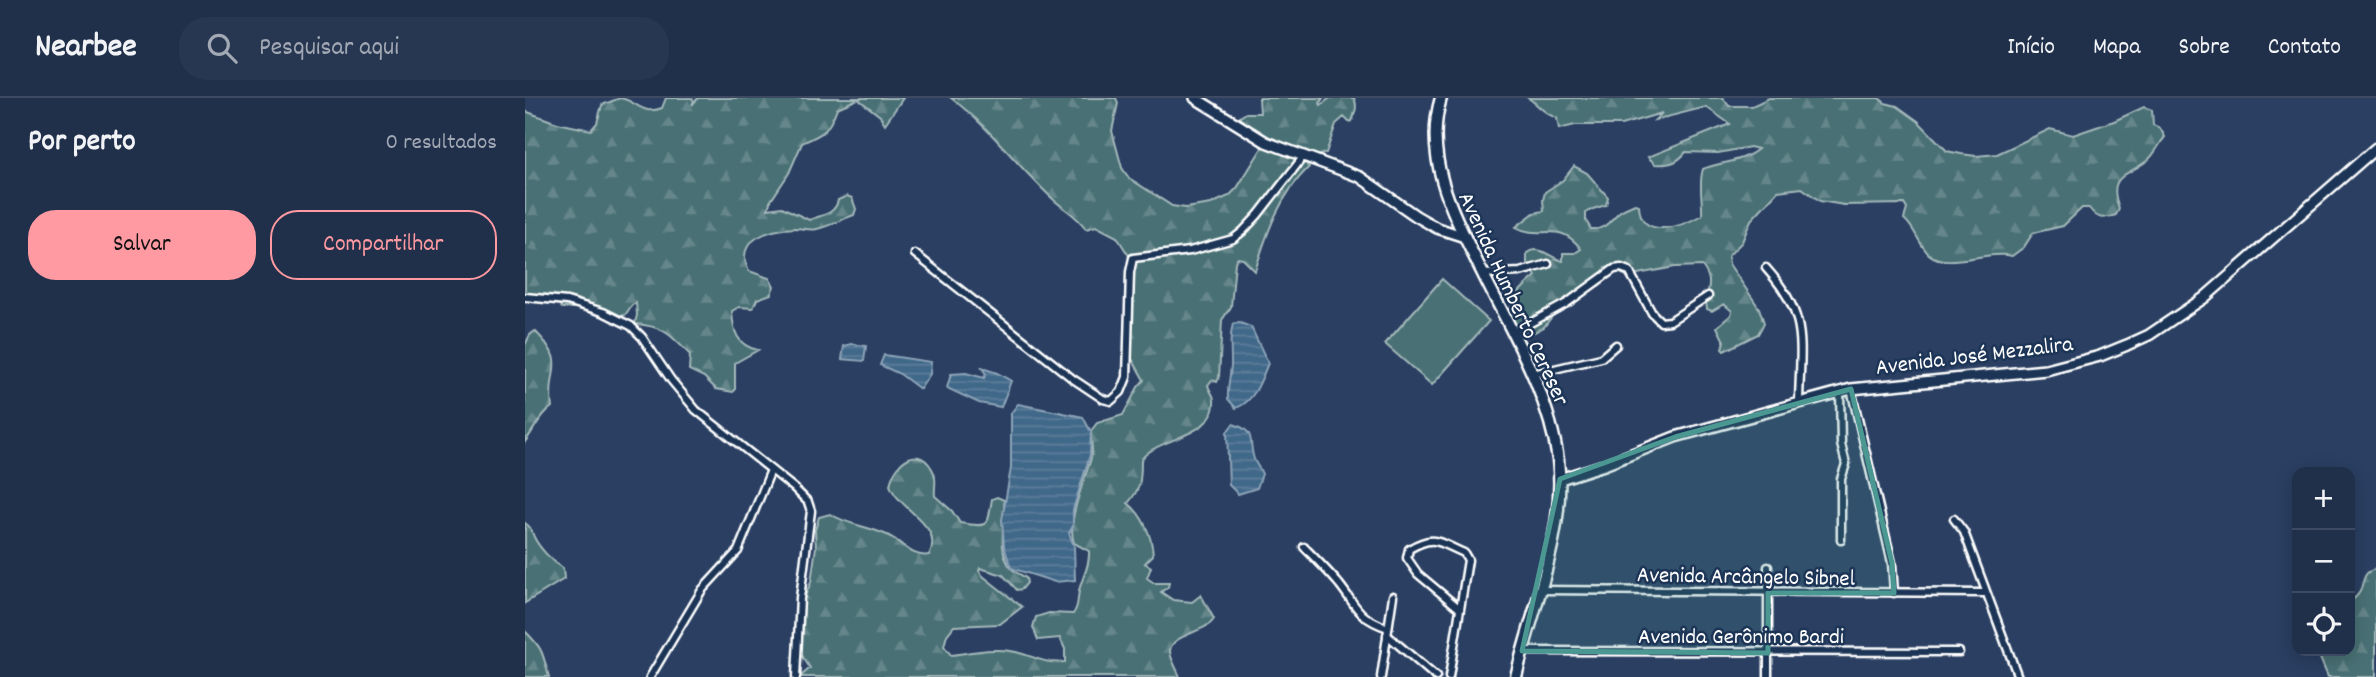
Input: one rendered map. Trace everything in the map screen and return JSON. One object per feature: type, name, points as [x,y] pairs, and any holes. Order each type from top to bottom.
[{"type":"main road","points":[[1195,98],[1266,142],[1360,177],[1416,216],[1437,228],[1465,237]]},
{"type":"main road","name":"Avenida Humberto Cereser","points":[[1440,100],[1435,138],[1437,164],[1446,196],[1532,374],[1551,423],[1560,479],[1556,519],[1516,677]]},
{"type":"main road","name":"Avenida José Mezzalira","points":[[1560,479],[1675,437],[1851,389],[2046,370],[2100,356],[2138,341],[2204,298],[2376,148]]},
{"type":"street","points":[[915,254],[1073,379],[1111,401],[1121,392],[1127,377],[1130,272],[1133,258],[1197,249],[1233,239],[1258,215],[1303,157]]},
{"type":"street","points":[[1483,274],[1520,272],[1548,264]]},
{"type":"street","points":[[1766,268],[1785,290],[1799,321],[1799,403]]},
{"type":"street","points":[[1512,333],[1567,303],[1614,269],[1629,271],[1652,313],[1661,322],[1670,321],[1708,296]]},
{"type":"street","points":[[525,297],[567,301],[603,312],[631,326],[696,410],[808,502],[811,511],[800,598],[796,677]]},
{"type":"street","points":[[1532,374],[1601,358],[1616,345]]},
{"type":"street","points":[[1851,389],[1892,564],[1894,593]]},
{"type":"street","points":[[1840,392],[1842,444],[1846,464],[1841,479],[1842,540]]},
{"type":"street","points":[[650,677],[702,590],[738,551],[771,470]]},
{"type":"street","points":[[1954,519],[1964,532],[2018,677]]},
{"type":"street","points":[[1449,677],[1468,560],[1466,555],[1431,539],[1409,549],[1407,558],[1418,574],[1460,609]]},
{"type":"street","points":[[1304,547],[1339,585],[1358,612],[1387,632],[1436,677]]},
{"type":"street","points":[[1768,567],[1768,677]]},
{"type":"street","name":"Avenida Arcângelo Sibnel","points":[[1539,590],[1985,593]]},
{"type":"street","points":[[1381,677],[1393,596]]},
{"type":"street","name":"Avenida Gerônimo Bardi","points":[[1522,651],[1959,652]]},
{"type":"highlighted area","points":[[1851,389],[1892,563],[1894,593],[1768,593],[1768,653],[1522,651],[1560,479],[1675,437]]},
{"type":"green space","points":[[620,98],[644,109],[655,110],[662,108],[666,98],[692,98],[692,105],[698,98],[903,98],[885,124],[880,116],[858,99],[837,108],[825,131],[802,143],[789,173],[768,209],[782,207],[809,220],[831,212],[838,200],[847,196],[852,198],[856,209],[854,215],[822,228],[775,231],[756,238],[750,244],[745,260],[749,271],[769,278],[774,286],[771,294],[757,299],[753,308],[739,307],[732,311],[737,336],[745,345],[758,350],[735,363],[733,392],[716,389],[704,377],[689,370],[690,355],[666,333],[660,329],[635,324],[636,303],[625,315],[617,317],[581,308],[562,308],[554,299],[525,296],[525,111],[557,123],[591,130],[597,123],[602,105]]},
{"type":"green space","points":[[951,98],[1116,98],[1118,103],[1112,131],[1122,168],[1129,178],[1172,206],[1186,208],[1211,204],[1229,196],[1237,188],[1262,148],[1240,122],[1240,117],[1246,113],[1260,113],[1259,98],[1323,98],[1321,105],[1330,98],[1354,98],[1356,110],[1352,121],[1349,122],[1344,117],[1336,124],[1326,153],[1307,159],[1305,163],[1309,167],[1282,203],[1269,229],[1255,271],[1243,259],[1237,258],[1235,262],[1231,307],[1222,320],[1219,378],[1217,382],[1212,380],[1208,385],[1214,398],[1212,413],[1196,430],[1148,452],[1141,460],[1136,493],[1128,503],[1146,526],[1151,541],[1153,555],[1145,563],[1151,567],[1147,578],[1154,583],[1169,583],[1161,592],[1173,600],[1192,602],[1201,595],[1214,619],[1204,628],[1182,637],[1172,645],[1170,654],[1180,677],[800,677],[810,668],[801,654],[800,608],[811,582],[816,547],[815,530],[819,517],[830,514],[889,536],[918,554],[929,555],[931,535],[919,518],[902,503],[890,485],[897,468],[909,458],[916,457],[929,464],[935,476],[935,496],[952,511],[960,523],[986,523],[992,499],[997,497],[1004,500],[1003,544],[1006,560],[1014,571],[1026,578],[1027,583],[1017,590],[1003,575],[980,568],[983,576],[1022,607],[1000,624],[954,626],[947,635],[944,646],[951,655],[1005,650],[1048,662],[1065,662],[1065,649],[1060,638],[1038,640],[1033,627],[1036,617],[1049,613],[1073,614],[1076,608],[1089,551],[1074,543],[1072,523],[1092,455],[1091,431],[1097,423],[1123,415],[1144,380],[1131,357],[1129,320],[1125,313],[1133,279],[1129,256],[1117,237],[1096,226],[1086,229]]},
{"type":"green space","points":[[1528,98],[1723,98],[1729,106],[1752,106],[1769,98],[1879,98],[1885,103],[1897,106],[1918,121],[1947,151],[1976,156],[1997,154],[2050,129],[2073,135],[2144,107],[2152,110],[2153,125],[2160,128],[2165,137],[2148,160],[2120,178],[2115,189],[2119,209],[2116,215],[2101,217],[2089,208],[2082,208],[2063,226],[2033,233],[2024,247],[2012,256],[1937,259],[1926,251],[1904,219],[1907,209],[1904,204],[1844,205],[1820,201],[1802,188],[1778,191],[1751,220],[1742,242],[1728,256],[1729,264],[1759,308],[1764,323],[1758,334],[1724,351],[1724,341],[1717,327],[1732,311],[1724,304],[1712,311],[1707,309],[1709,278],[1702,266],[1675,267],[1627,276],[1605,267],[1600,285],[1563,302],[1544,327],[1529,335],[1517,333],[1511,316],[1513,301],[1522,288],[1536,276],[1527,264],[1527,253],[1541,251],[1563,261],[1563,253],[1575,253],[1581,249],[1565,235],[1525,231],[1516,227],[1534,213],[1544,211],[1545,192],[1563,180],[1574,166],[1587,173],[1608,197],[1606,205],[1586,213],[1586,221],[1591,229],[1603,227],[1620,212],[1635,204],[1639,205],[1641,216],[1646,223],[1663,228],[1683,224],[1702,215],[1703,169],[1739,159],[1758,149],[1750,147],[1718,153],[1686,152],[1673,162],[1655,164],[1648,157],[1730,124],[1706,107],[1655,120],[1662,113],[1621,125],[1575,125],[1559,129],[1557,118]]},
{"type":"green space","points":[[1442,279],[1489,321],[1432,385],[1385,344]]},
{"type":"green space","points":[[535,331],[552,352],[554,360],[552,407],[525,442],[525,345]]},
{"type":"green space","points":[[525,523],[543,550],[563,568],[564,579],[525,603]]},
{"type":"green space","points":[[2376,569],[2376,677],[2328,677],[2319,656],[2355,656],[2355,598],[2371,570]]},
{"type":"green space","points":[[525,631],[541,652],[549,677],[525,677]]},
{"type":"water","points":[[1240,323],[1251,327],[1268,363],[1253,395],[1236,408],[1228,399],[1228,394],[1231,333],[1233,324]]},
{"type":"water","points":[[844,346],[866,346],[864,361],[842,359]]},
{"type":"water","points":[[884,355],[931,362],[930,374],[920,389],[900,374],[880,365]]},
{"type":"water","points":[[982,368],[1011,381],[1001,407],[979,403],[947,388],[951,374],[966,373],[984,378],[986,374]]},
{"type":"water","points":[[1018,404],[1083,417],[1091,432],[1090,455],[1073,510],[1073,526],[1069,533],[1074,546],[1075,580],[1055,582],[1011,568],[1004,546],[1002,520],[1011,468],[1011,413]]},
{"type":"water","points":[[1233,424],[1249,433],[1252,453],[1262,474],[1257,488],[1238,494],[1229,485],[1227,432]]}]
